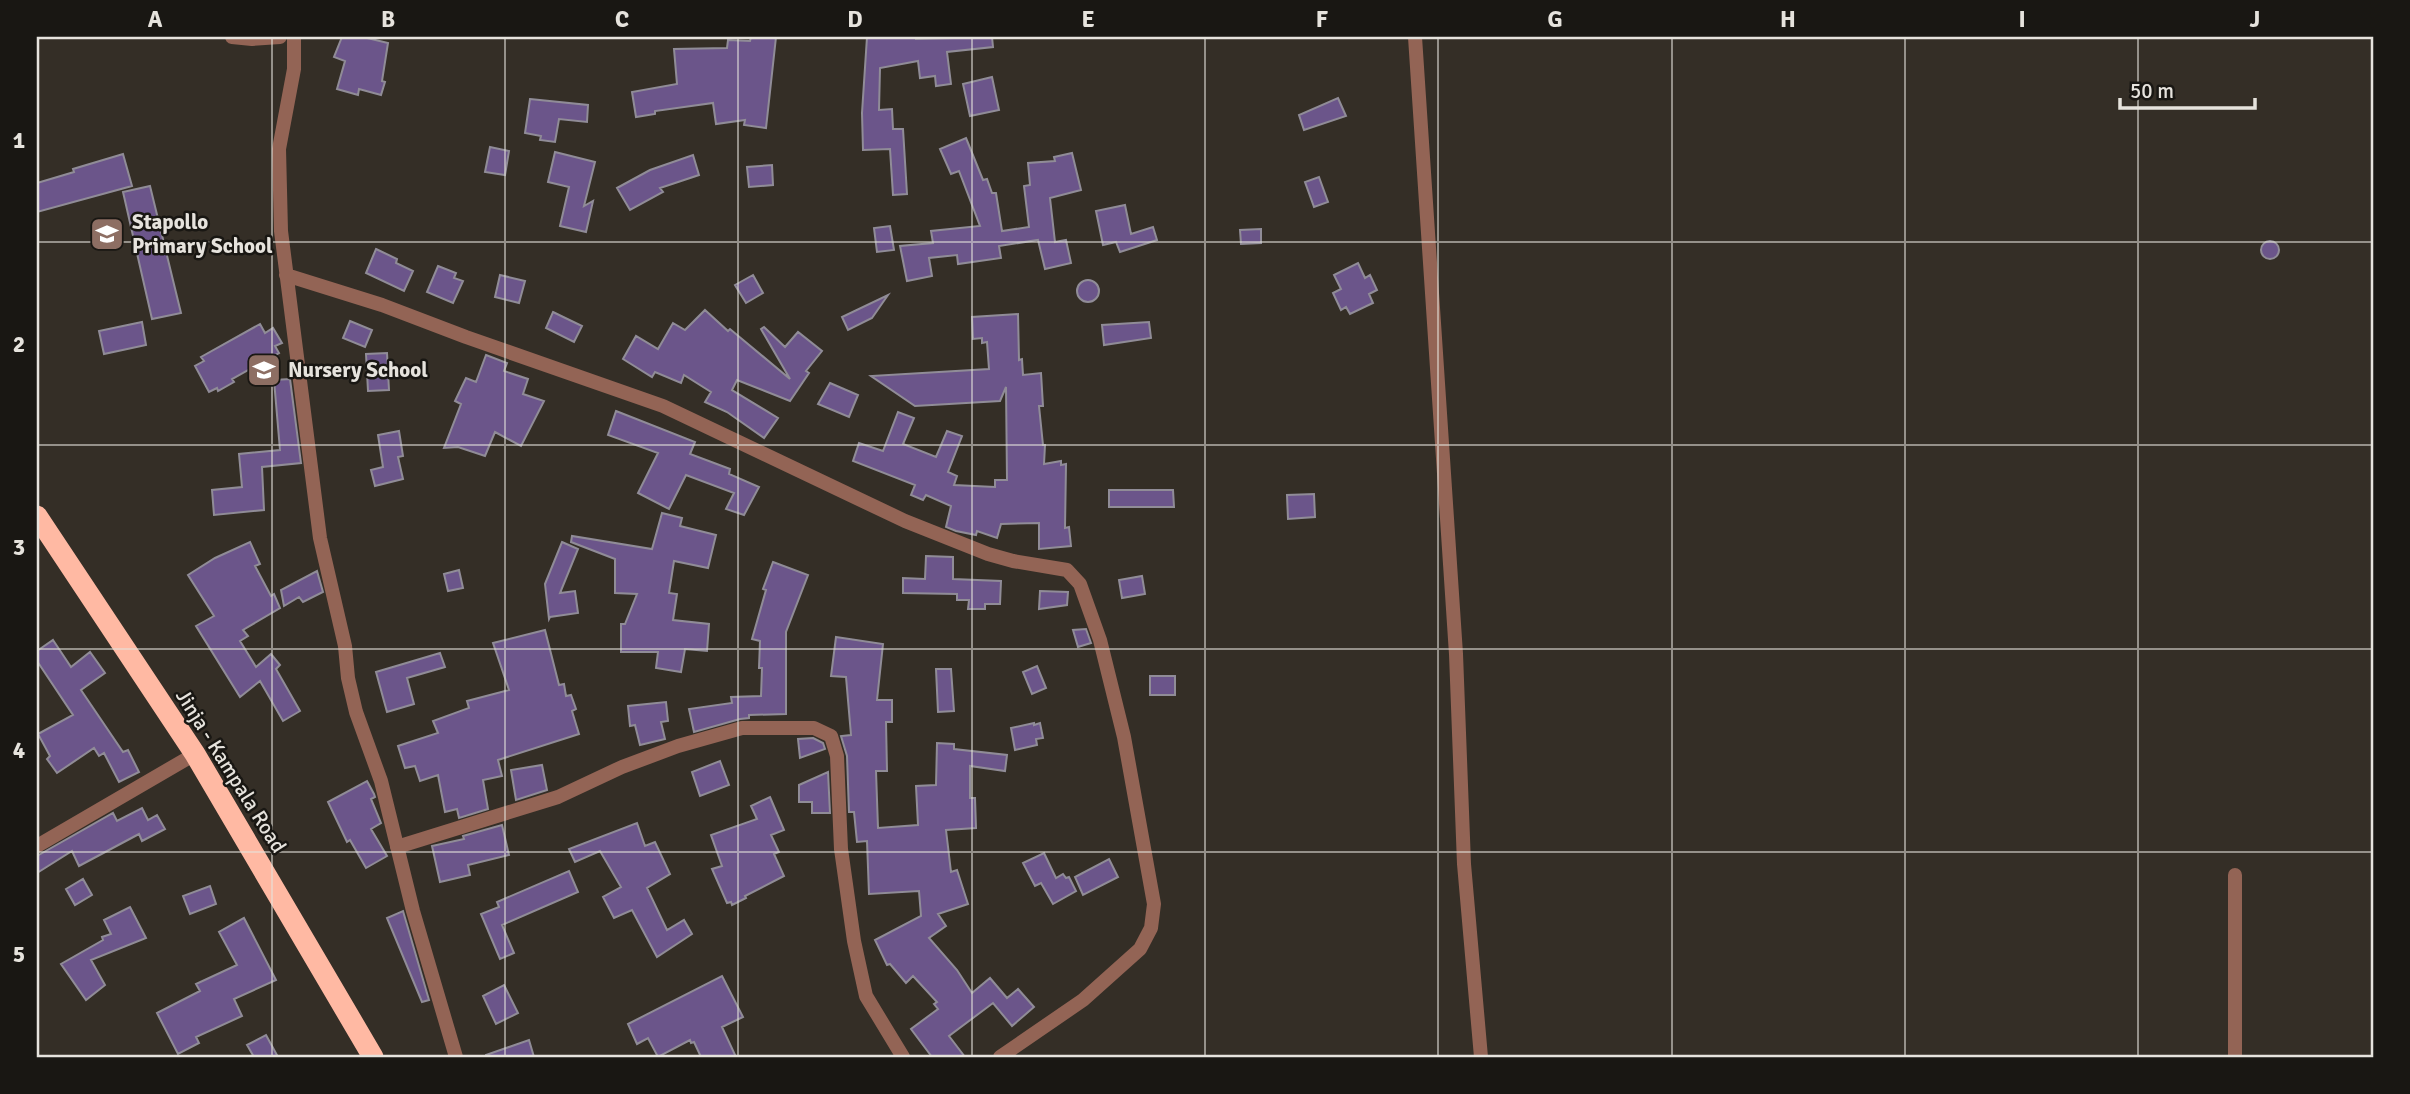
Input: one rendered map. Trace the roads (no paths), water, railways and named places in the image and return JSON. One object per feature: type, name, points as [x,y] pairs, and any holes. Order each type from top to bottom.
[{"type":"highway","name":"Jinja - Kampala Road","points":[[37,516],[195,754],[373,1057]]},
{"type":"street","points":[[232,37],[280,37]]},
{"type":"street","points":[[294,37],[293,69],[279,149],[279,204],[320,538],[345,646],[348,678],[356,712],[381,780],[456,1057]]},
{"type":"street","points":[[1415,37],[1456,654],[1464,864],[1481,1057]]},
{"type":"street","points":[[286,275],[382,305],[663,406],[905,521],[1013,561],[1067,570],[1080,584],[1100,640],[1124,737],[1154,904],[1151,928],[1140,949],[1083,1000],[1000,1057]]},
{"type":"street","points":[[397,847],[558,797],[622,767],[741,728],[814,728],[831,736],[837,756],[841,849],[854,941],[866,996],[903,1057]]},
{"type":"street","points":[[37,846],[195,754]]},
{"type":"street","points":[[2235,875],[2235,1057]]},
{"type":"place","name":"Stapollo Primary School","points":[[107,234]]},
{"type":"place","name":"Nursery School","points":[[264,370]]}]
